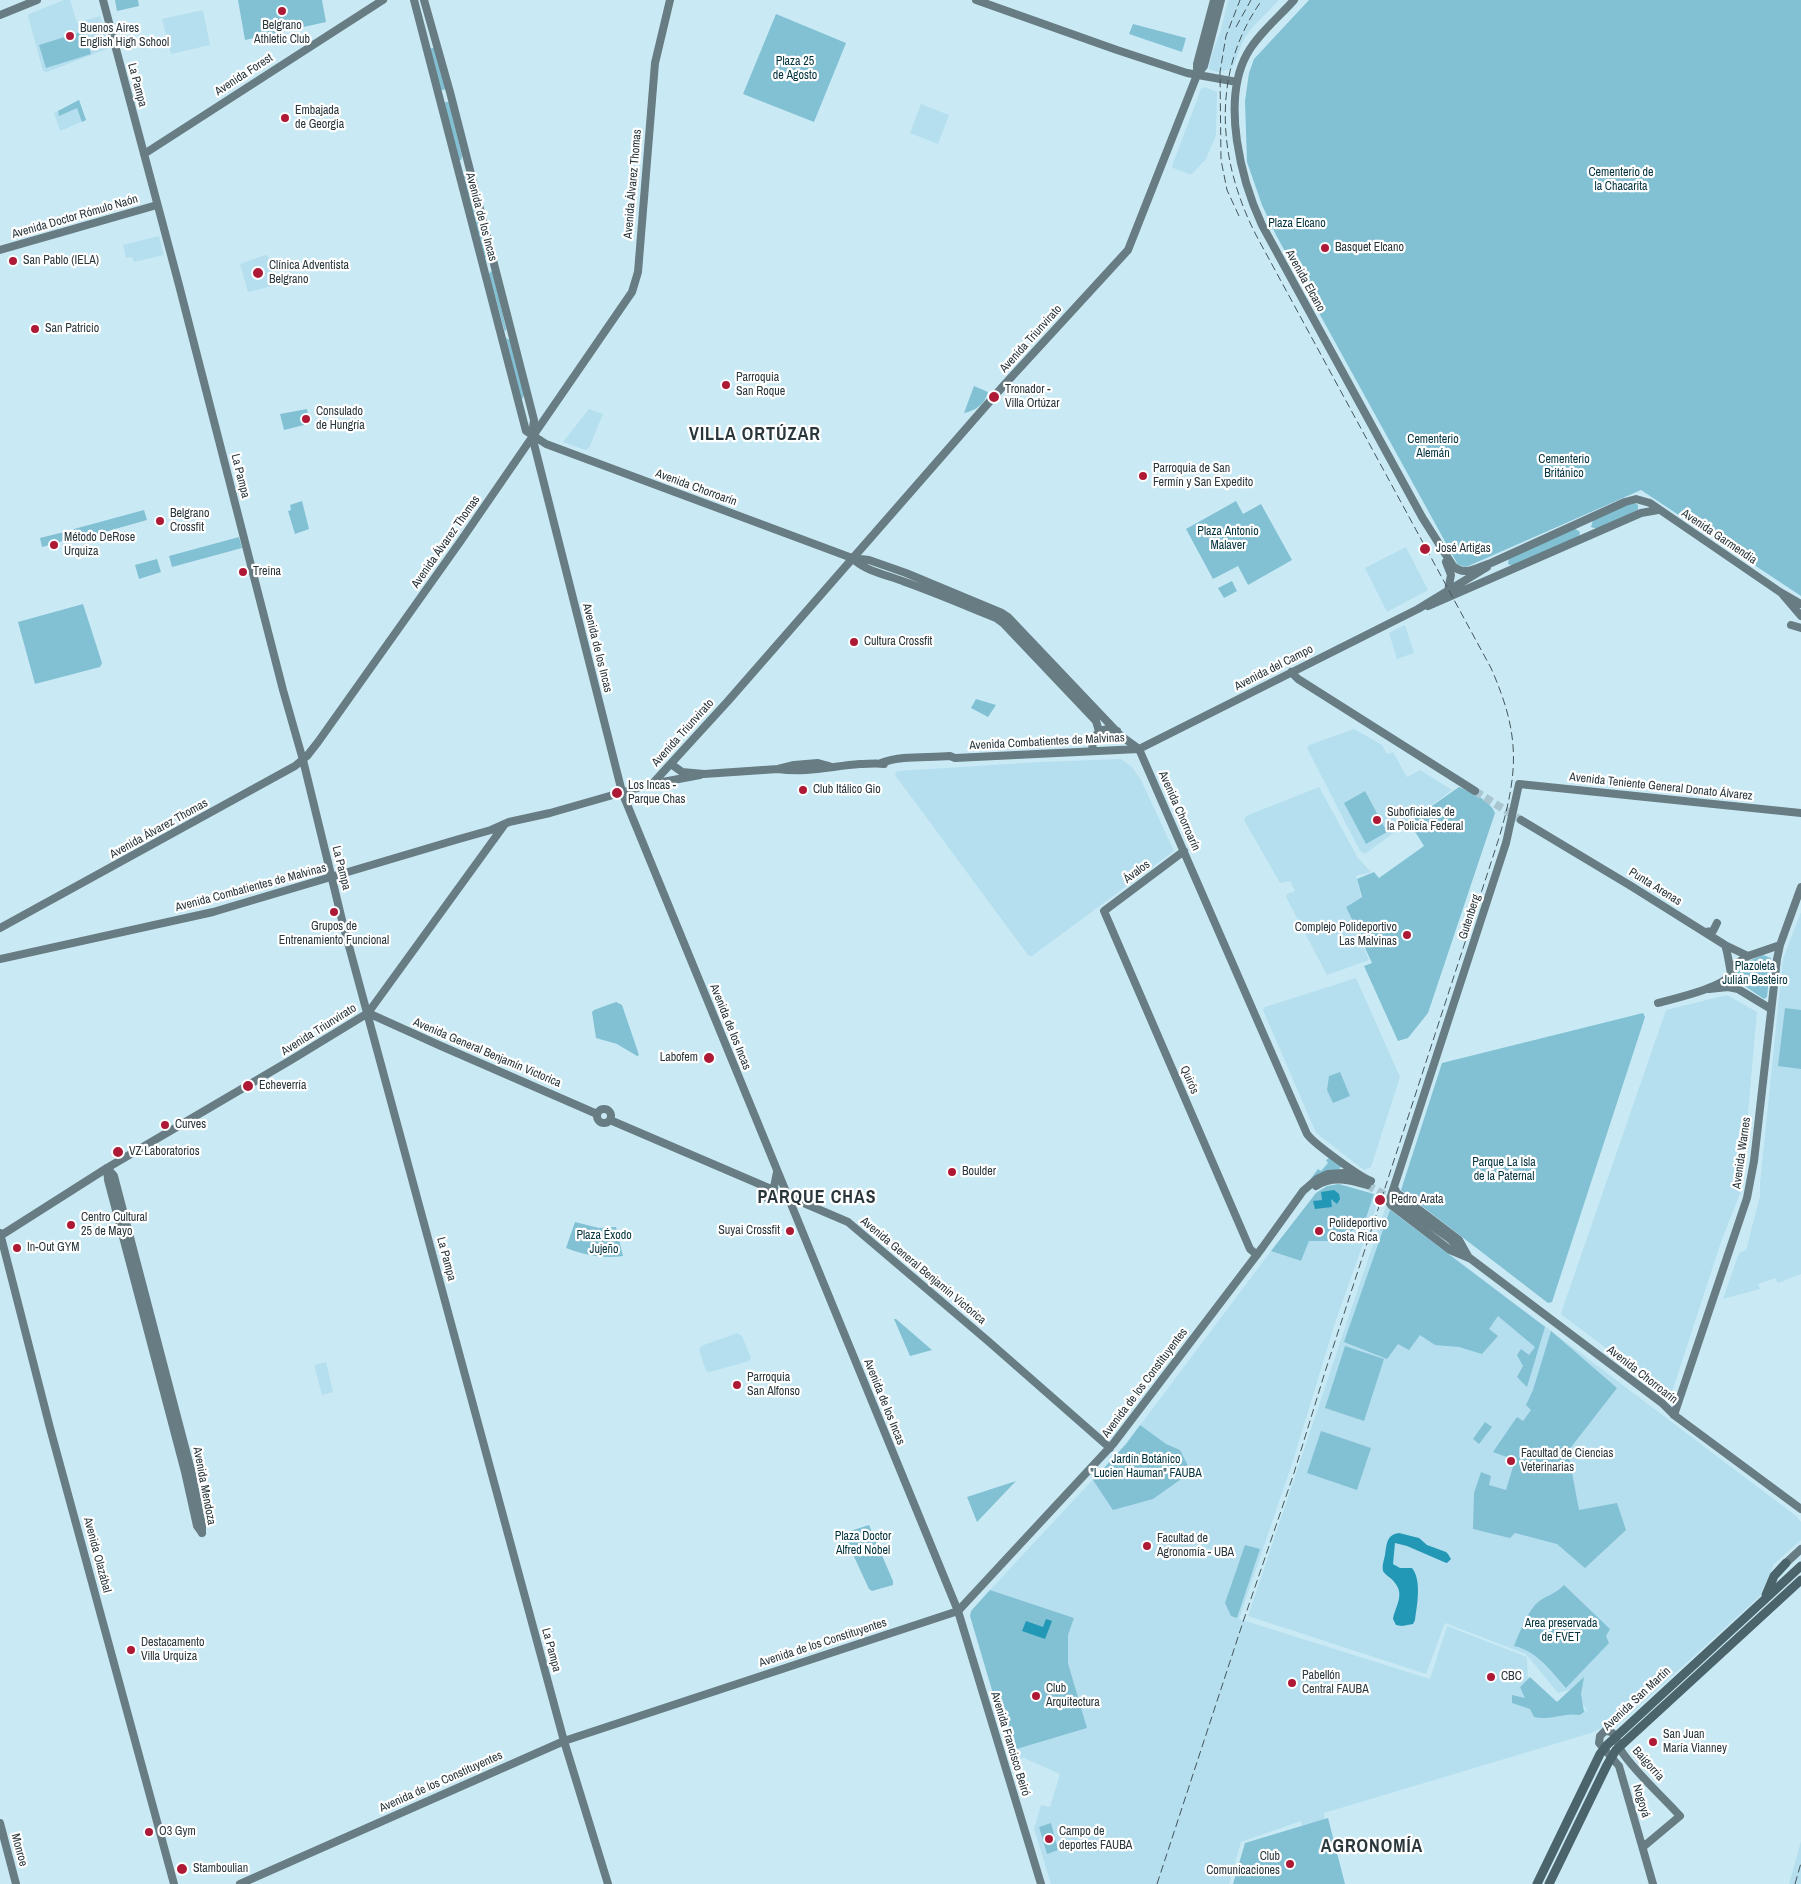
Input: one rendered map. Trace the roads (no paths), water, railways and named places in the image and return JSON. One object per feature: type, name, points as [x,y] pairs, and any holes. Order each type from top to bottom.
[{"type":"main road","points":[[0,15],[37,0]]},
{"type":"main road","name":"La Pampa","points":[[103,0],[368,1012],[564,1741],[608,1884]]},
{"type":"main road","name":"Avenida Forest","points":[[144,154],[383,0]]},
{"type":"main road","name":"Avenida de los Incas","points":[[414,0],[526,431],[532,436]]},
{"type":"main road","name":"Avenida de los Incas","points":[[424,0],[450,92],[534,420],[532,436],[622,792],[958,1611]]},
{"type":"main road","name":"Avenida Álvarez Thomas","points":[[0,928],[246,794],[303,760],[460,542],[635,286],[638,272],[654,63],[670,0]]},
{"type":"main road","points":[[976,0],[1187,73],[1237,82]]},
{"type":"main road","name":"Avenida Triunvirato","points":[[0,1234],[368,1012],[505,824],[648,785],[656,780],[1009,380],[1128,250],[1194,86],[1197,64],[1214,0]]},
{"type":"main road","name":"Avenida Triunvirato","points":[[1197,75],[1204,64],[1220,0]]},
{"type":"main road","name":"Avenida Elcano","points":[[1294,0],[1251,48],[1241,67],[1237,82],[1236,116],[1238,146],[1243,174],[1255,211],[1289,275],[1432,533],[1437,538],[1453,569],[1464,582]]},
{"type":"main road","points":[[1187,73],[1194,86]]},
{"type":"main road","name":"Avenida Doctor Rómulo Naón","points":[[0,250],[157,205]]},
{"type":"main road","name":"Avenida Chorroarín","points":[[532,436],[546,444],[852,558],[866,568],[996,618],[1073,685],[1125,740],[1140,749],[1307,1134],[1316,1143],[1368,1182]]},
{"type":"main road","name":"Avenida del Campo","points":[[1453,569],[1468,571],[1491,563],[1625,502],[1636,499],[1646,501]]},
{"type":"main road","name":"Avenida Garmendia","points":[[1646,501],[1780,592],[1800,610]]},
{"type":"main road","name":"Avenida del Campo","points":[[1140,749],[1418,609],[1475,586],[1641,512],[1658,510]]},
{"type":"main road","points":[[1582,521],[1588,536]]},
{"type":"main road","points":[[1507,556],[1505,564],[1508,568],[1512,569]]},
{"type":"main road","name":"Avenida del Campo","points":[[1418,609],[1482,571],[1491,563]]},
{"type":"main road","points":[[1448,591],[1453,569]]},
{"type":"main road","points":[[1464,582],[1475,586]]},
{"type":"main road","points":[[1791,625],[1801,628]]},
{"type":"main road","name":"Avenida Chorroarín","points":[[1037,653],[1066,691],[1096,721],[1099,731]]},
{"type":"main road","points":[[1291,672],[1298,679],[1475,791]]},
{"type":"main road","points":[[1066,691],[1073,685]]},
{"type":"main road","points":[[1092,751],[1093,740],[1099,731],[1108,729],[1117,731]]},
{"type":"main road","name":"Avenida Combatientes de Malvinas","points":[[648,785],[704,774],[778,769],[796,771],[818,770],[831,766],[881,763],[889,765],[950,761],[955,758],[1140,749]]},
{"type":"main road","name":"Avenida Combatientes de Malvinas","points":[[671,764],[682,772],[704,774]]},
{"type":"main road","name":"Avenida Teniente General Donato Álvarez","points":[[1519,784],[1801,814]]},
{"type":"main road","name":"Gutenberg","points":[[1394,1197],[1437,1056],[1506,843],[1519,784]]},
{"type":"main road","name":"Punta Arenas","points":[[1521,820],[1632,886],[1725,945],[1748,956]]},
{"type":"main road","name":"Avenida Combatientes de Malvinas","points":[[1,958],[213,912],[491,830],[505,824]]},
{"type":"main road","name":"Ávalos","points":[[1104,911],[1184,851]]},
{"type":"main road","name":"Avenida Warnes","points":[[1674,1415],[1747,1198],[1754,1161],[1776,959],[1801,887]]},
{"type":"main road","name":"Quirós","points":[[1104,911],[1250,1249],[1257,1255]]},
{"type":"main road","points":[[1705,932],[1713,931],[1717,923]]},
{"type":"main road","points":[[1725,945],[1733,982],[1738,989],[1770,1009]]},
{"type":"main road","points":[[1708,989],[1726,979],[1731,970],[1748,956],[1780,945]]},
{"type":"main road","points":[[1762,952],[1776,959]]},
{"type":"main road","points":[[1658,1003],[1708,989],[1738,989]]},
{"type":"main road","name":"Avenida General Benjamín Victorica","points":[[368,1012],[413,1034],[598,1114],[602,1110],[608,1111],[611,1116],[610,1120],[852,1225],[1110,1448]]},
{"type":"main road","name":"Avenida Mendoza","points":[[107,1168],[114,1176],[133,1245],[191,1470],[202,1532],[197,1526],[185,1472],[108,1180],[107,1168]]},
{"type":"main road","points":[[768,1199],[773,1190],[777,1172]]},
{"type":"main road","name":"Avenida de los Constituyentes","points":[[240,1884],[564,1741],[958,1611],[1110,1448],[1273,1234],[1308,1192],[1320,1183],[1334,1179],[1368,1182]]},
{"type":"main road","name":"Avenida Chorroarín","points":[[1394,1197],[1469,1258],[1798,1507],[1801,1514]]},
{"type":"main road","points":[[795,1214],[799,1206],[807,1204]]},
{"type":"main road","name":"Avenida Olazábal","points":[[0,1234],[50,1428],[174,1884]]},
{"type":"main road","points":[[1764,1600],[1774,1576],[1801,1549]]},
{"type":"main road","name":"Avenida San Martín","points":[[1537,1884],[1603,1750],[1801,1566]]},
{"type":"main road","name":"Avenida San Martín","points":[[1549,1884],[1611,1758],[1619,1747],[1801,1580]]},
{"type":"main road","name":"Avenida Francisco Beiró","points":[[958,1611],[1041,1884]]},
{"type":"main road","points":[[1603,1750],[1598,1741],[1602,1732],[1610,1731],[1616,1736]]},
{"type":"main road","name":"Baigorria","points":[[1616,1736],[1619,1747],[1630,1762],[1680,1816],[1643,1847]]},
{"type":"main road","name":"Nogoyá","points":[[1603,1750],[1617,1763],[1620,1769],[1653,1884]]},
{"type":"main road","points":[[1620,1769],[1627,1768],[1630,1762]]},
{"type":"main road","name":"Monroe","points":[[0,1823],[16,1884]]},
{"type":"tunnel","points":[[1475,791],[1521,820]]},
{"type":"tunnel","points":[[1367,1185],[1387,1196],[1394,1203]]},
{"type":"railway","points":[[1239,216],[1227,190],[1221,160],[1220,72],[1226,36],[1240,0]]},
{"type":"railway","points":[[1236,27],[1251,0]]},
{"type":"railway","points":[[1157,1884],[1294,1473],[1325,1372],[1499,838],[1506,814],[1513,772],[1512,733],[1491,668],[1256,235],[1243,206],[1233,176],[1227,146],[1225,116],[1227,86],[1234,56],[1246,27],[1262,0]]},
{"type":"railway","points":[[1795,1884],[1801,1863]]},
{"type":"place","name":"Belgrano Athletic Club","points":[[282,11]]},
{"type":"place","name":"Buenos Aires English High School","points":[[70,36]]},
{"type":"place","name":"Embajada de Georgia","points":[[285,118]]},
{"type":"place","name":"Basquet Elcano","points":[[1325,248]]},
{"type":"place","name":"San Pablo (IELA)","points":[[13,261]]},
{"type":"place","name":"Clínica Adventista Belgrano","points":[[258,273]]},
{"type":"place","name":"San Patricio","points":[[35,329]]},
{"type":"place","name":"Parroquia San Roque","points":[[726,385]]},
{"type":"place","name":"Tronador - Villa Ortúzar","points":[[994,397]]},
{"type":"place","name":"Consulado de Hungría","points":[[306,419]]},
{"type":"place","name":"Parroquia de San Fermín y San Expedito","points":[[1143,476]]},
{"type":"place","name":"Belgrano Crossfit","points":[[160,521]]},
{"type":"place","name":"Método DeRose Urquiza","points":[[54,545]]},
{"type":"place","name":"José Artigas","points":[[1425,549]]},
{"type":"place","name":"Treina","points":[[243,572]]},
{"type":"place","name":"Cultura Crossfit","points":[[854,642]]},
{"type":"place","name":"Club Itálico Gio","points":[[803,790]]},
{"type":"place","name":"Los Incas - Parque Chas","points":[[617,793]]},
{"type":"place","name":"Suboficiales de la Policía Federal","points":[[1377,820]]},
{"type":"place","name":"Grupos de Entrenamiento Funcional","points":[[334,912]]},
{"type":"place","name":"Complejo Polideportivo Las Malvinas","points":[[1407,935]]},
{"type":"place","name":"Labofem","points":[[709,1058]]},
{"type":"place","name":"Echeverría","points":[[248,1086]]},
{"type":"place","name":"Curves","points":[[165,1125]]},
{"type":"place","name":"VZ Laboratorios","points":[[118,1152]]},
{"type":"place","name":"Boulder","points":[[952,1172]]},
{"type":"place","name":"Pedro Arata","points":[[1380,1200]]},
{"type":"place","name":"Centro Cultural 25 de Mayo","points":[[71,1225]]},
{"type":"place","name":"Suyai Crossfit","points":[[790,1231]]},
{"type":"place","name":"Polideportivo Costa Rica","points":[[1319,1231]]},
{"type":"place","name":"In-Out GYM","points":[[17,1248]]},
{"type":"place","name":"Parroquia San Alfonso","points":[[737,1385]]},
{"type":"place","name":"Facultad de Ciencias Veterinarias","points":[[1511,1461]]},
{"type":"place","name":"Facultad de Agronomía - UBA","points":[[1147,1546]]},
{"type":"place","name":"Destacamento Villa Urquiza","points":[[131,1650]]},
{"type":"place","name":"CBC","points":[[1491,1677]]},
{"type":"place","name":"Pabellón Central FAUBA","points":[[1292,1683]]},
{"type":"place","name":"Club Arquitectura","points":[[1036,1696]]},
{"type":"place","name":"San Juan María Vianney","points":[[1653,1742]]},
{"type":"place","name":"O3 Gym","points":[[149,1832]]},
{"type":"place","name":"Campo de deportes FAUBA","points":[[1049,1839]]},
{"type":"place","name":"Club Comunicaciones","points":[[1290,1864]]},
{"type":"place","name":"Stamboulian","points":[[182,1869]]},
{"type":"district","name":"VILLA ORTÚZAR","points":[[755,435]]},
{"type":"district","name":"PARQUE CHAS","points":[[817,1198]]},
{"type":"district","name":"AGRONOMÍA","points":[[1372,1847]]},
{"type":"park label","name":"Plaza 25 de Agosto","points":[[795,69]]},
{"type":"park label","name":"Cementerio de la Chacarita","points":[[1621,180]]},
{"type":"park label","name":"Plaza Elcano","points":[[1297,224]]},
{"type":"park label","name":"Cementerio Alemán","points":[[1433,447]]},
{"type":"park label","name":"Cementerio Británico","points":[[1564,467]]},
{"type":"park label","name":"Plaza Antonio Malaver","points":[[1228,539]]},
{"type":"park label","name":"Plazoleta Julián Besteiro","points":[[1755,974]]},
{"type":"park label","name":"Parque La Isla de la Paternal","points":[[1504,1170]]},
{"type":"park label","name":"Plaza Éxodo Jujeño","points":[[604,1243]]},
{"type":"park label","name":"Jardín Botánico \"Lucien Hauman\" FAUBA","points":[[1146,1467]]},
{"type":"park label","name":"Plaza Doctor Alfred Nobel","points":[[863,1544]]},
{"type":"park label","name":"Area preservada de FVET","points":[[1561,1631]]}]
